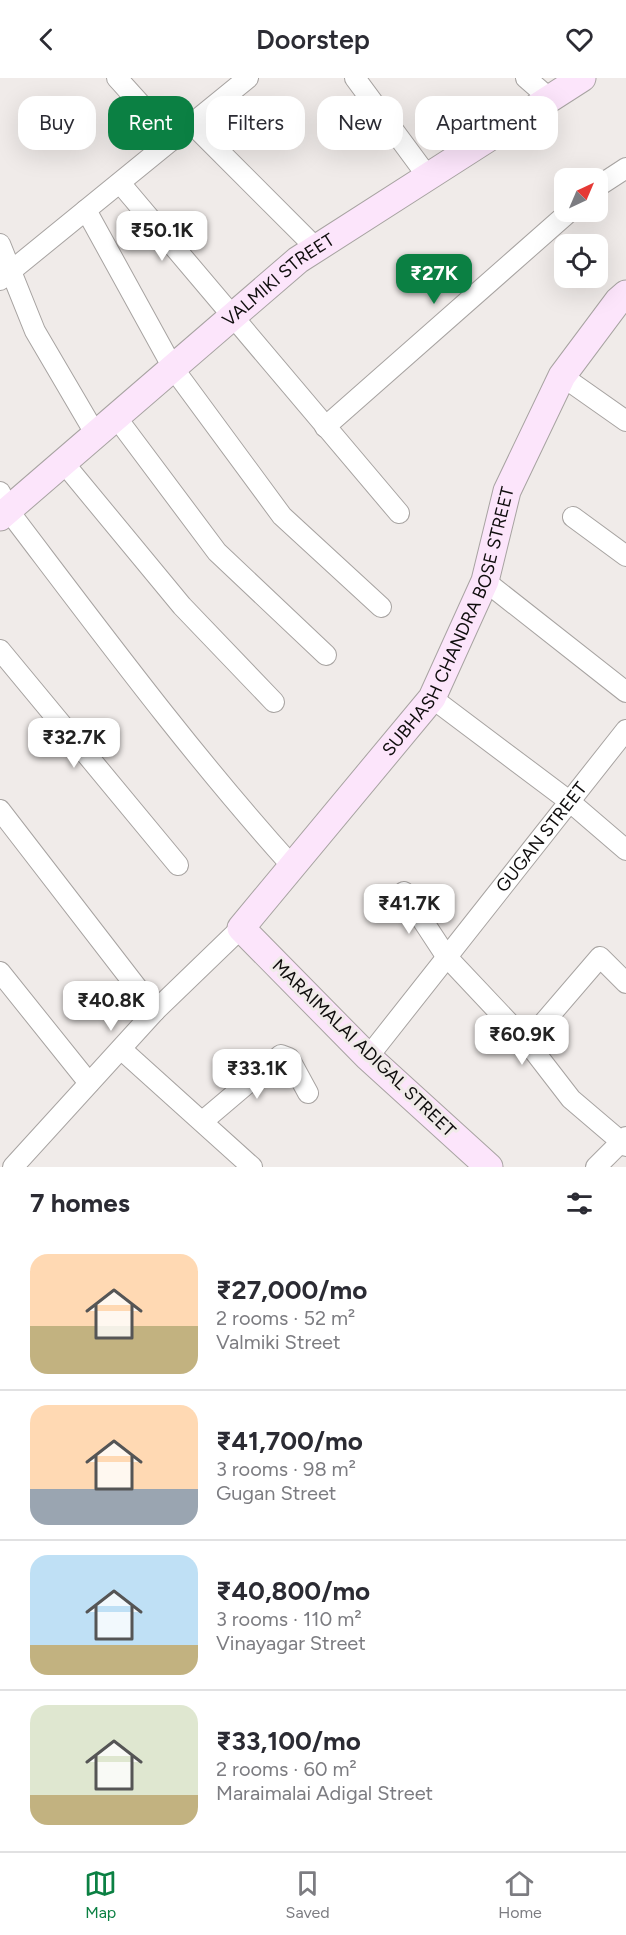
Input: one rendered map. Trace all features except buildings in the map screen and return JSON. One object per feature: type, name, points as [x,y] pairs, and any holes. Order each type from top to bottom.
[{"type":"street","points":[[117,78],[133,96]]},
{"type":"street","points":[[194,122],[248,78]]},
{"type":"street","points":[[355,78],[429,177]]},
{"type":"street","points":[[526,78],[547,96]]},
{"type":"street","name":"VALMIKI STREET","points":[[552,96],[582,78]]},
{"type":"street","points":[[194,126],[316,248]]},
{"type":"street","points":[[6,275],[161,150]]},
{"type":"street","name":"VALMIKI STREET","points":[[3,506],[63,462],[298,260],[470,150]]},
{"type":"street","points":[[608,180],[626,168]]},
{"type":"street","points":[[120,183],[399,513]]},
{"type":"street","points":[[86,210],[173,368],[282,516],[381,607]]},
{"type":"street","points":[[326,427],[558,222]]},
{"type":"street","points":[[0,244],[6,275],[35,331],[106,426],[217,552],[326,654]]},
{"type":"street","name":"SUBHASH CHANDRA BOSE STREET","points":[[241,928],[432,698],[485,581],[507,491],[562,376],[618,301],[626,294]]},
{"type":"street","points":[[562,376],[626,421]]},
{"type":"street","points":[[63,462],[182,606],[274,702]]},
{"type":"street","points":[[3,506],[133,674],[247,816],[292,866]]},
{"type":"street","points":[[573,517],[626,556]]},
{"type":"street","points":[[485,581],[626,692]]},
{"type":"street","points":[[0,650],[177,865]]},
{"type":"street","points":[[432,698],[569,801],[626,850]]},
{"type":"street","name":"GUGAN STREET","points":[[368,1057],[446,956],[504,888],[626,730]]},
{"type":"street","points":[[0,810],[155,1011]]},
{"type":"street","points":[[404,892],[446,956],[527,1042],[571,1099],[624,1141],[596,1167]]},
{"type":"street","points":[[0,1156],[12,1167],[155,1011],[241,928]]},
{"type":"street","name":"MARAIMALAI ADIGAL STREET","points":[[241,928],[368,1057],[482,1165]]},
{"type":"street","points":[[527,1042],[600,957],[626,983]]},
{"type":"street","points":[[0,972],[89,1083]]},
{"type":"street","points":[[121,1049],[252,1167]]},
{"type":"street","points":[[203,1121],[280,1055],[289,1058],[308,1093]]}]
